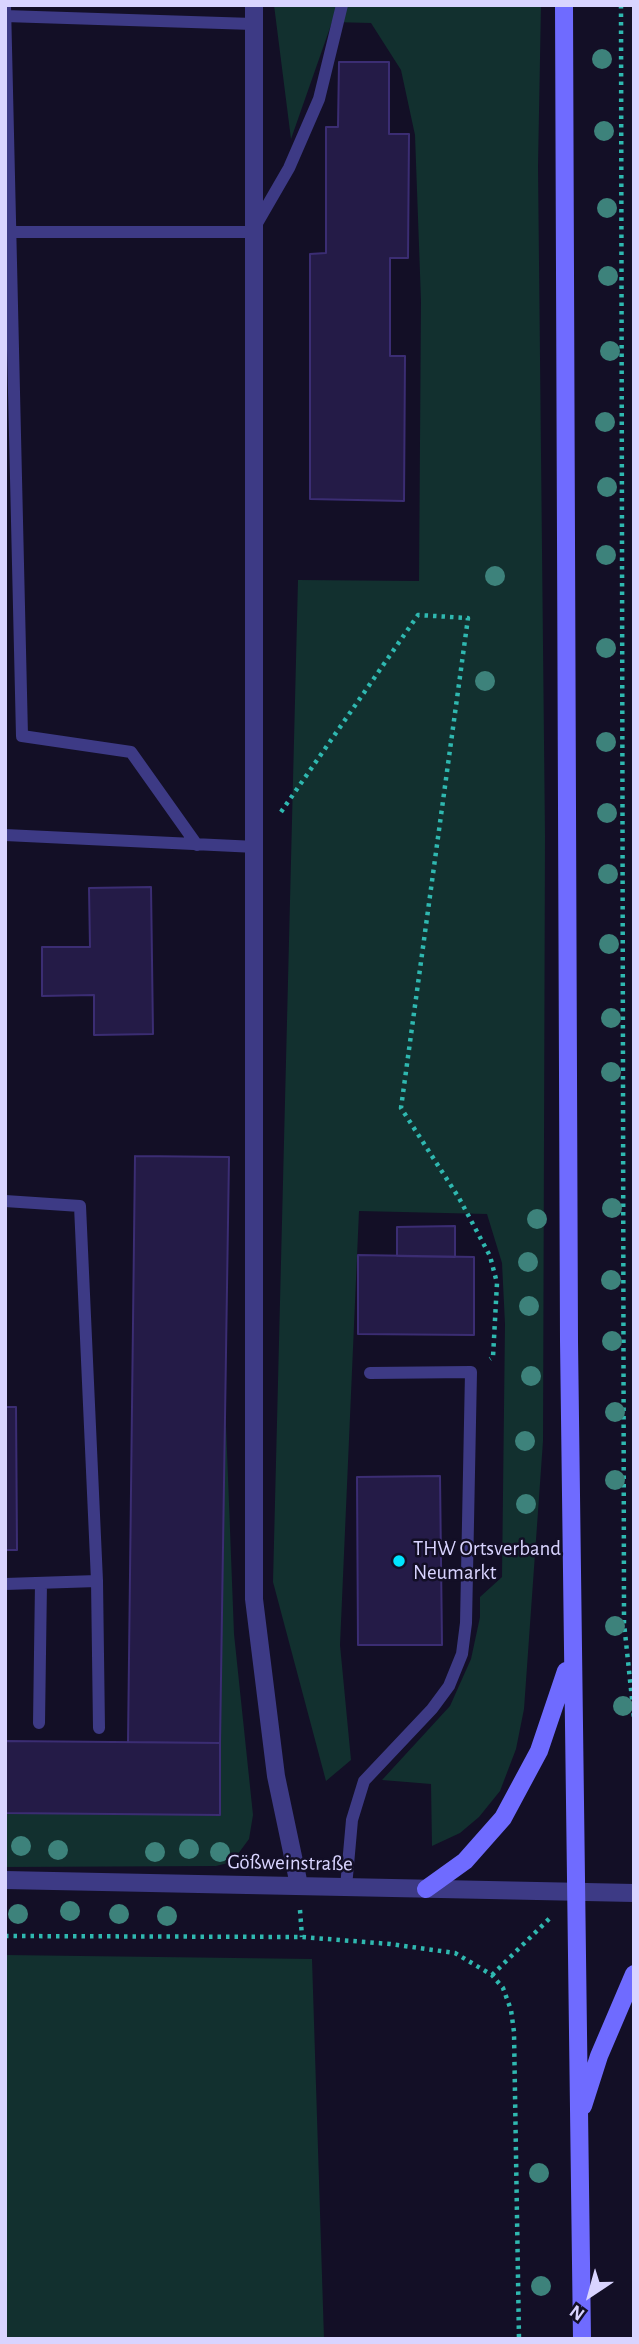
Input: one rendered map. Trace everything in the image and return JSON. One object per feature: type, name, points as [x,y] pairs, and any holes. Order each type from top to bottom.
[{"type":"main road","points":[[564,5],[572,1654],[582,2339]]},
{"type":"main road","points":[[426,1889],[465,1861],[503,1818],[539,1751],[572,1654]]},
{"type":"main road","points":[[578,2122],[599,2056],[634,1974]]},
{"type":"street","points":[[254,5],[254,1599],[276,1776],[299,1885]]},
{"type":"street","name":"Gößweinstraße","points":[[5,1880],[634,1893]]},
{"type":"lane","points":[[5,5],[8,232],[22,736],[131,752],[197,845]]},
{"type":"lane","points":[[8,232],[252,232],[289,168],[319,99],[342,5]]},
{"type":"lane","points":[[5,16],[253,24]]},
{"type":"lane","points":[[5,835],[256,847]]},
{"type":"lane","points":[[5,1201],[80,1206],[97,1581],[99,1728]]},
{"type":"lane","points":[[346,1887],[352,1820],[364,1781],[432,1709],[449,1686],[462,1654],[466,1623],[471,1372],[370,1373]]},
{"type":"lane","points":[[5,1584],[97,1581]]},
{"type":"lane","points":[[39,1723],[41,1583]]},
{"type":"path","points":[[621,5],[624,1623],[634,1718]]},
{"type":"path","points":[[256,847],[418,615],[467,618],[401,1108],[458,1198],[490,1256],[497,1283],[492,1357],[471,1372]]},
{"type":"path","points":[[492,1975],[574,1893]]},
{"type":"path","points":[[5,1936],[302,1937],[390,1944],[455,1953],[492,1975],[503,1988],[511,2010],[514,2032],[519,2339]]},
{"type":"green space","points":[[274,5],[541,5],[538,166],[545,836],[543,1441],[524,1709],[516,1749],[500,1791],[479,1817],[460,1833],[432,1846],[431,1784],[382,1780],[450,1706],[471,1659],[480,1617],[480,1597],[502,1577],[505,1324],[502,1263],[487,1214],[359,1211],[340,1645],[351,1760],[326,1781],[273,1582],[298,580],[419,581],[421,301],[415,135],[401,70],[371,23],[332,22],[291,139]]},
{"type":"green space","points":[[225,1399],[234,1634],[253,1815],[249,1839],[232,1862],[216,1866],[5,1867],[5,1813],[219,1815]]},
{"type":"green space","points":[[5,1955],[312,1959],[324,2339],[5,2339]]},
{"type":"building","points":[[339,62],[389,62],[389,134],[409,134],[408,258],[390,258],[390,356],[405,356],[404,501],[310,499],[310,254],[326,253],[326,127],[338,127]]},
{"type":"building","points":[[151,887],[153,1034],[94,1035],[94,995],[42,996],[42,947],[90,947],[89,888]]},
{"type":"building","points":[[135,1156],[229,1157],[220,1743],[128,1742]]},
{"type":"building","points":[[455,1226],[455,1257],[397,1256],[397,1227]]},
{"type":"building","points":[[358,1255],[474,1257],[474,1335],[358,1334]]},
{"type":"building","points":[[5,1407],[16,1407],[17,1550],[5,1550]]},
{"type":"building","name":"THW Ortsverband Neumarkt","points":[[440,1476],[442,1645],[358,1645],[357,1477]]},
{"type":"building","points":[[5,1741],[220,1743],[220,1815],[5,1813]]},
{"type":"place","name":"THW Ortsverband Neumarkt","points":[[399,1561]]}]
